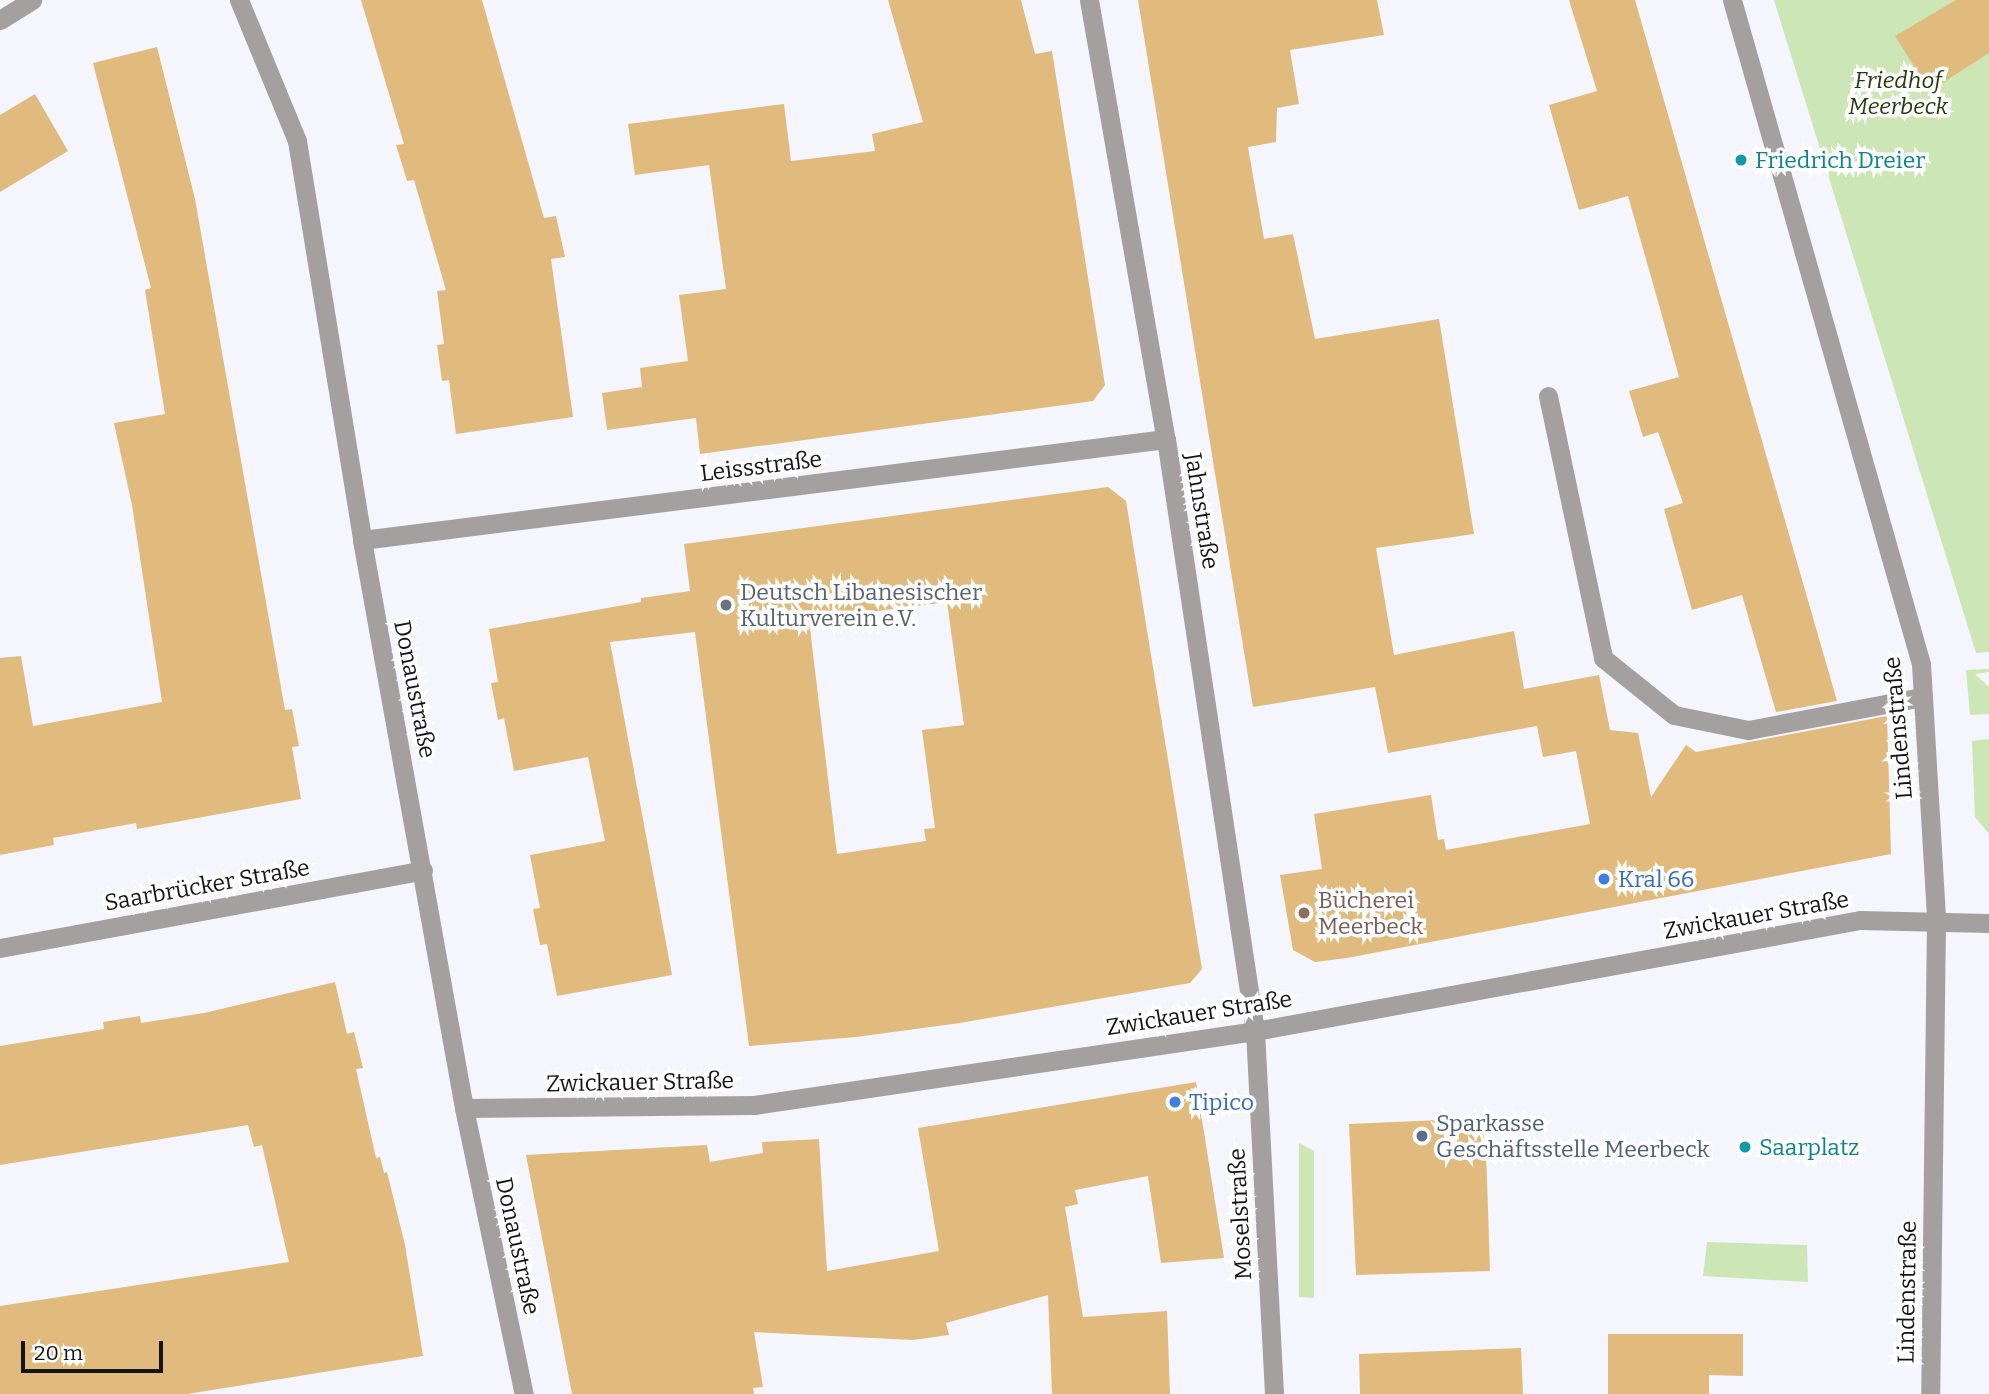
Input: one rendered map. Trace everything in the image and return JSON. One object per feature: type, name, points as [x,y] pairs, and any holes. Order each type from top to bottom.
[{"type":"street","points":[[0,20],[32,0]]},
{"type":"street","name":"Donaustraße","points":[[239,0],[297,141],[362,540],[424,870],[464,1108],[524,1394]]},
{"type":"street","name":"Jahnstraße","points":[[1089,0],[1166,439],[1255,1031]]},
{"type":"street","name":"Lindenstraße","points":[[1732,0],[1920,664],[1936,920],[1930,1394]]},
{"type":"street","points":[[1548,396],[1603,658],[1674,715],[1748,730],[1923,696]]},
{"type":"street","name":"Leissstraße","points":[[362,540],[1166,439]]},
{"type":"street","name":"Saarbrücker Straße","points":[[0,948],[424,870]]},
{"type":"street","name":"Zwickauer Straße","points":[[464,1108],[754,1105],[1255,1031],[1860,920],[1989,923]]},
{"type":"street","name":"Moselstraße","points":[[1255,1031],[1274,1394]]},
{"type":"green space","name":"Friedhof Meerbeck","points":[[1774,0],[1989,0],[1989,652],[1976,653]]},
{"type":"green space","points":[[1989,669],[1989,672],[1975,674],[1989,687],[1989,714],[1970,715],[1966,670]]},
{"type":"green space","points":[[1989,739],[1989,834],[1975,817],[1972,741]]},
{"type":"green space","points":[[1299,1143],[1314,1151],[1314,1298],[1299,1297]]},
{"type":"green space","points":[[1707,1242],[1807,1245],[1808,1282],[1703,1276]]},
{"type":"building","points":[[361,0],[482,0],[544,218],[556,216],[565,257],[551,259],[573,417],[456,434],[449,380],[442,381],[437,345],[444,344],[437,291],[446,290],[414,180],[407,181],[396,145],[404,144]]},
{"type":"building","points":[[888,0],[1021,0],[1035,54],[1052,51],[1105,385],[1093,401],[700,454],[696,418],[607,430],[602,393],[642,387],[640,368],[688,361],[679,295],[726,289],[709,165],[635,175],[628,124],[784,104],[791,161],[875,151],[872,134],[923,122]]},
{"type":"building","points":[[1138,0],[1377,0],[1384,35],[1290,50],[1299,104],[1277,108],[1276,142],[1248,147],[1264,239],[1293,234],[1315,339],[1439,319],[1474,534],[1376,548],[1394,655],[1514,631],[1524,689],[1599,675],[1610,730],[1638,733],[1651,797],[1686,745],[1696,752],[1887,716],[1891,854],[1347,958],[1315,962],[1293,950],[1280,875],[1322,869],[1314,814],[1431,795],[1438,840],[1444,839],[1446,850],[1590,824],[1576,751],[1543,757],[1537,726],[1388,753],[1375,687],[1253,707]]},
{"type":"building","points":[[1569,0],[1635,0],[1837,701],[1776,712],[1742,595],[1692,610],[1664,509],[1683,503],[1658,432],[1643,437],[1629,391],[1679,377],[1659,305],[1628,196],[1579,210],[1549,105],[1597,91]]},
{"type":"building","points":[[1956,0],[1989,0],[1989,53],[1930,91],[1895,36]]},
{"type":"building","points":[[157,47],[195,199],[285,710],[292,709],[299,746],[292,747],[301,799],[137,829],[136,823],[53,838],[54,845],[0,855],[0,658],[21,656],[33,726],[162,702],[132,505],[114,423],[165,414],[145,290],[151,288],[93,63]]},
{"type":"building","points":[[35,94],[68,151],[0,192],[0,115]]},
{"type":"building","points":[[1108,487],[1126,501],[1202,969],[1190,983],[960,1023],[856,1037],[749,1046],[695,632],[610,642],[672,975],[557,996],[547,944],[540,945],[533,909],[540,908],[530,855],[605,841],[588,757],[514,771],[504,718],[498,720],[491,683],[498,682],[489,629],[641,602],[641,598],[690,591],[684,544]],"holes":[[[947,602],[964,725],[922,730],[935,828],[924,829],[926,841],[837,854],[809,620]]]},
{"type":"building","points":[[335,982],[347,1034],[354,1032],[363,1068],[356,1069],[376,1158],[380,1157],[384,1173],[387,1172],[405,1245],[423,1356],[187,1394],[0,1394],[0,1306],[289,1262],[262,1145],[254,1147],[248,1125],[0,1165],[0,1046],[104,1029],[103,1022],[140,1016],[141,1023],[204,1013]]},
{"type":"building","points":[[1196,1082],[1224,1258],[1161,1263],[1148,1176],[1075,1190],[1078,1204],[1065,1207],[1083,1317],[1167,1311],[1170,1394],[1052,1394],[1048,1295],[946,1323],[949,1335],[913,1340],[754,1332],[763,1387],[753,1388],[754,1394],[572,1394],[526,1155],[707,1145],[710,1162],[763,1153],[762,1142],[819,1139],[827,1271],[939,1251],[918,1128]]},
{"type":"building","points":[[1485,1118],[1490,1271],[1356,1275],[1349,1124]]},
{"type":"building","points":[[1608,1334],[1743,1334],[1743,1376],[1709,1375],[1709,1394],[1608,1394]]},
{"type":"building","points":[[1521,1348],[1523,1394],[1360,1394],[1359,1354]]},
{"type":"place","name":"Friedrich Dreier","points":[[1741,160]]},
{"type":"place","name":"Deutsch Libanesischer Kulturverein e.V.","points":[[726,605]]},
{"type":"place","name":"Kral 66","points":[[1604,879]]},
{"type":"place","name":"Bücherei Meerbeck","points":[[1304,913]]},
{"type":"place","name":"Tipico","points":[[1175,1102]]},
{"type":"place","name":"Sparkasse Geschäftsstelle Meerbeck","points":[[1422,1136]]},
{"type":"place","name":"Saarplatz","points":[[1745,1147]]}]
